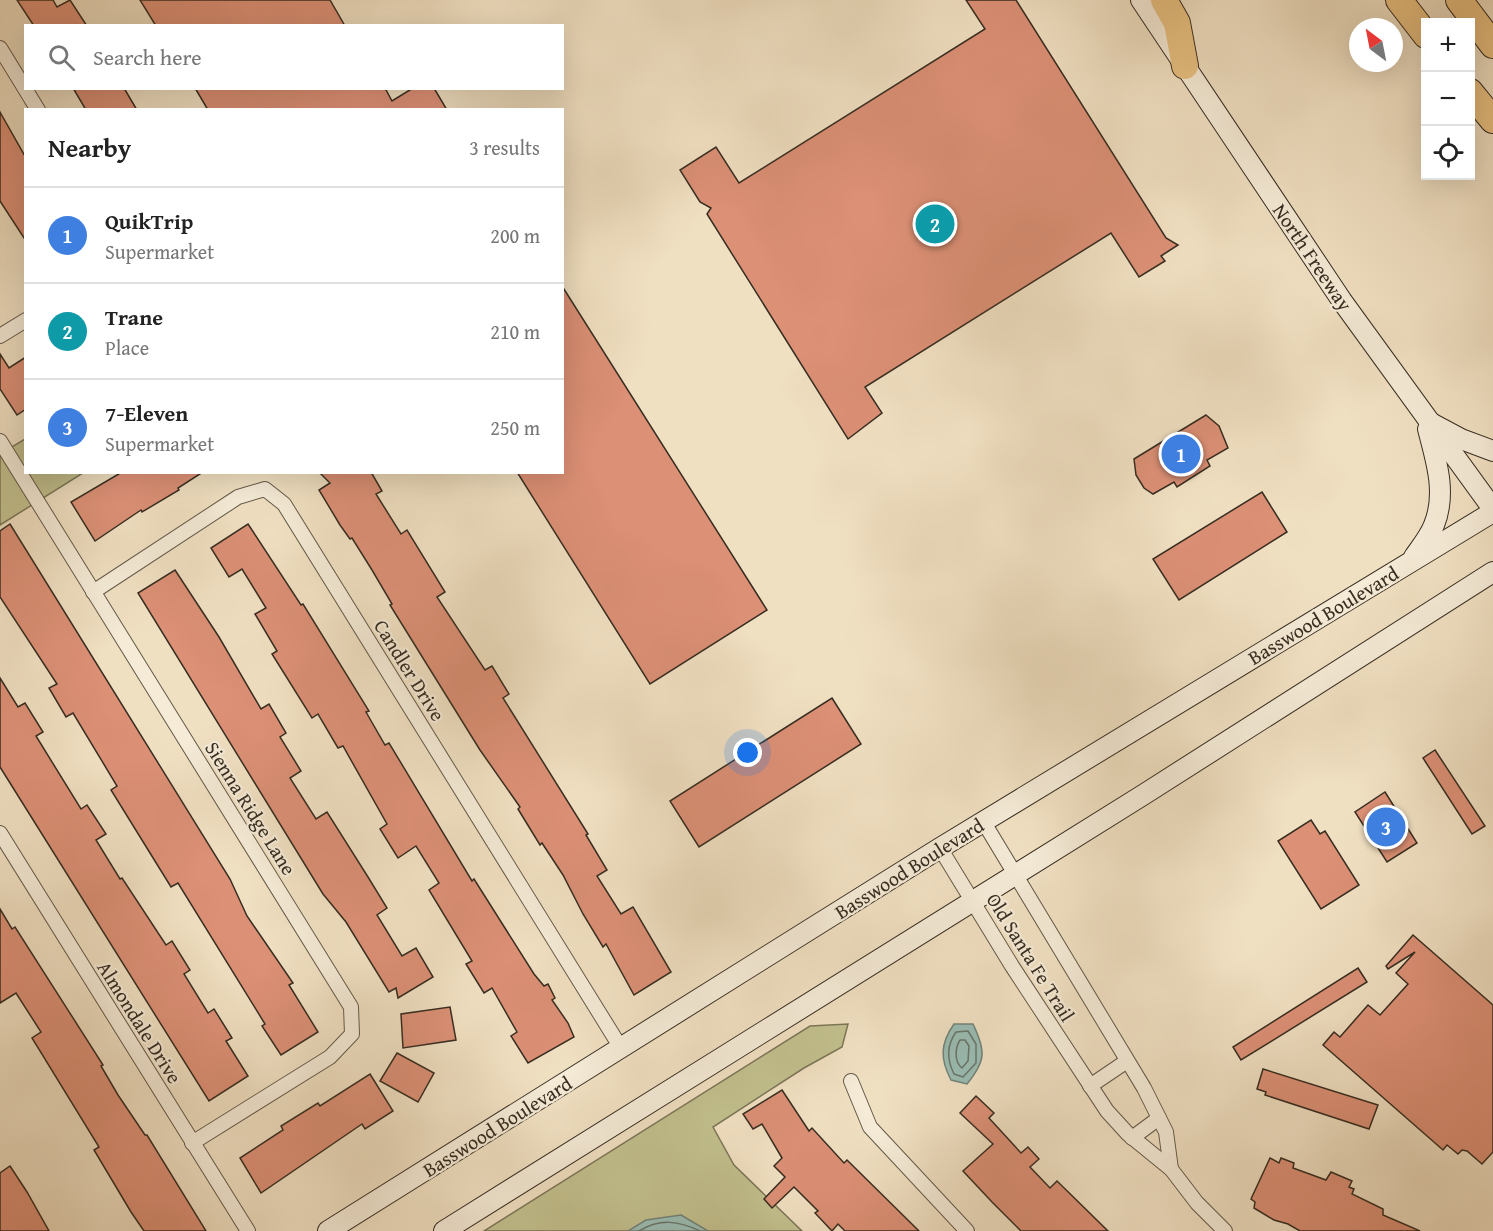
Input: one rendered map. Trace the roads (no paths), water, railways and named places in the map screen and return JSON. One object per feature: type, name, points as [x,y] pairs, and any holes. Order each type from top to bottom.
[{"type":"highway","points":[[1164,0],[1177,23],[1185,66]]},
{"type":"highway","points":[[1399,0],[1421,29]]},
{"type":"highway","points":[[1459,0],[1493,45]]},
{"type":"highway","points":[[1475,98],[1493,120]]},
{"type":"main road","name":"North Freeway","points":[[1141,0],[1342,301],[1493,511]]},
{"type":"main road","points":[[1426,420],[1461,439],[1493,451]]},
{"type":"main road","points":[[1411,562],[1434,525],[1440,503],[1440,477],[1426,420]]},
{"type":"main road","name":"Basswood Boulevard","points":[[328,1231],[983,821],[1493,511]]},
{"type":"main road","points":[[444,1231],[1143,795],[1493,572]]},
{"type":"street","points":[[0,48],[24,87]]},
{"type":"street","points":[[26,90],[37,108]]},
{"type":"street","points":[[0,336],[24,321]]},
{"type":"street","name":"Sienna Ridge Lane","points":[[0,441],[351,1007],[352,1034],[330,1057],[192,1143]]},
{"type":"street","name":"Candler Drive","points":[[93,592],[238,497],[265,489],[276,495],[284,504],[621,1048]]},
{"type":"street","name":"Old Santa Fe Trail","points":[[983,821],[1159,1118],[1166,1132],[1171,1169]]},
{"type":"street","name":"Almondale Drive","points":[[0,833],[248,1231]]},
{"type":"street","name":"Old Santa Fe Trail","points":[[940,848],[1107,1111],[1132,1138],[1171,1169],[1197,1203],[1226,1231]]},
{"type":"street","points":[[1090,1086],[1127,1061]]},
{"type":"street","points":[[851,1081],[870,1128],[967,1231]]},
{"type":"street","points":[[1132,1138],[1159,1118]]},
{"type":"water","points":[[954,1024],[973,1024],[982,1049],[978,1069],[967,1084],[951,1080],[943,1058],[946,1038]]},
{"type":"water","points":[[681,1215],[708,1231],[628,1231],[646,1220]]},
{"type":"place","name":"Trane","points":[[935,224]]},
{"type":"place","name":"QuikTrip","points":[[1181,454]]},
{"type":"place","name":"7-Eleven","points":[[1386,827]]}]
